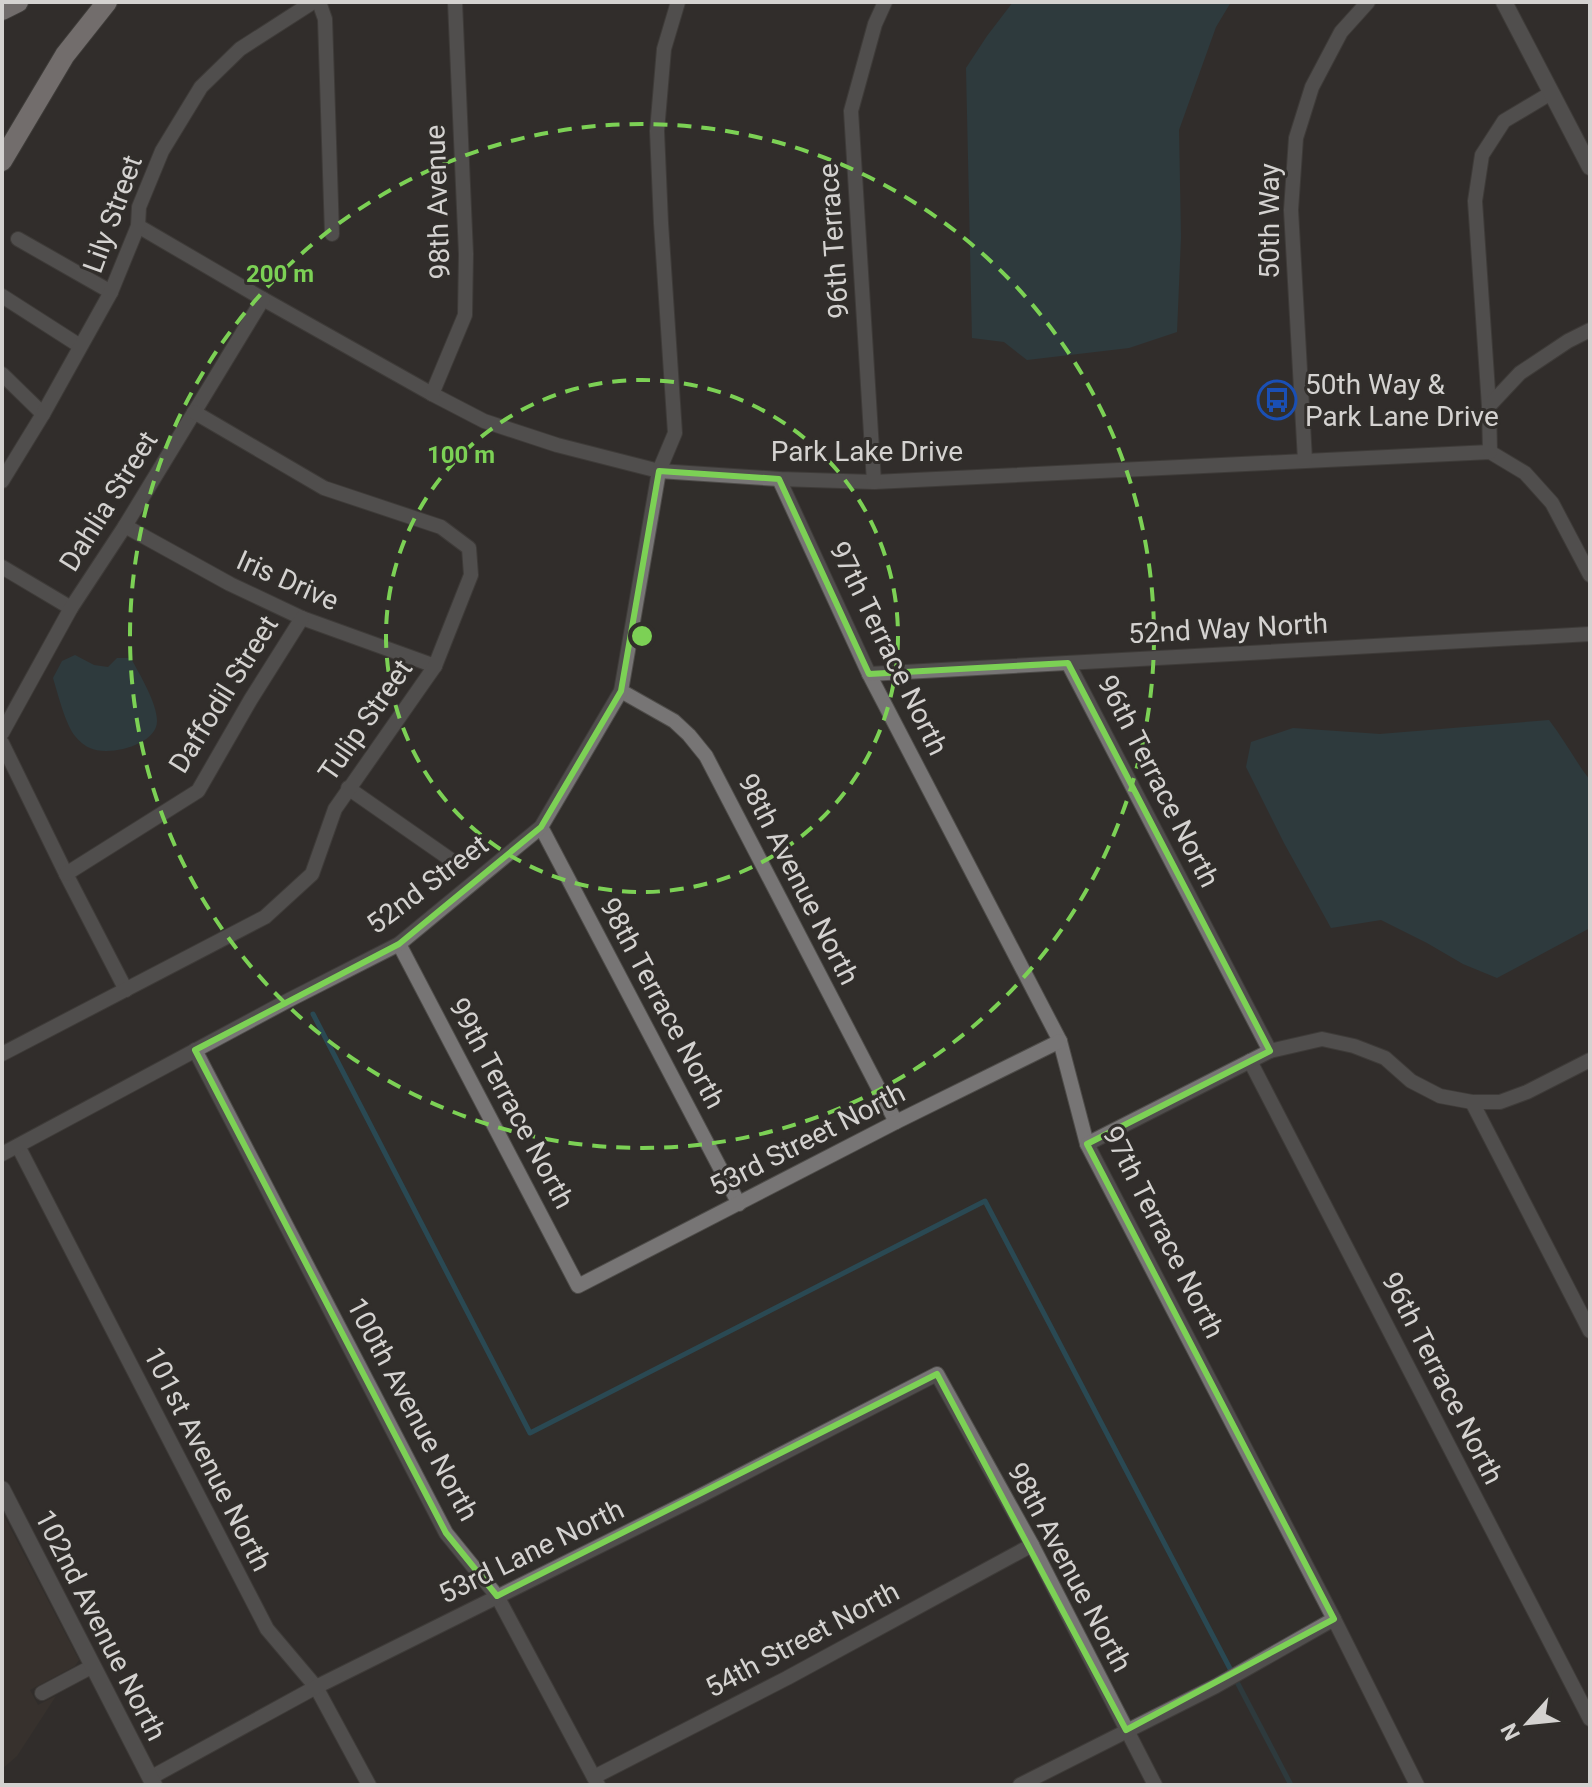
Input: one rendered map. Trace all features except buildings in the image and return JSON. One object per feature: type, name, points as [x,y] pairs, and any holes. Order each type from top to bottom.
[{"type":"main road","points":[[2,10],[18,2]]},
{"type":"main road","points":[[2,161],[65,55],[107,2]]},
{"type":"street","name":"Lily Street","points":[[2,481],[111,292],[138,226],[139,207],[162,151],[201,87],[240,49],[316,2]]},
{"type":"street","points":[[316,2],[325,19],[332,234]]},
{"type":"street","name":"98th Avenue","points":[[432,394],[465,315],[466,254],[455,2]]},
{"type":"street","points":[[659,471],[675,433],[657,131],[664,49],[678,2]]},
{"type":"street","name":"96th Terrace","points":[[874,482],[851,111],[875,24],[885,2]]},
{"type":"street","name":"50th Way","points":[[1305,460],[1291,210],[1296,138],[1312,87],[1341,32],[1368,2]]},
{"type":"street","points":[[1504,2],[1590,167]]},
{"type":"street","points":[[1551,93],[1504,121],[1482,155],[1475,201],[1490,452],[1525,473],[1552,503],[1590,575]]},
{"type":"street","name":"Park Lake Drive","points":[[138,226],[484,421],[557,445],[659,471],[874,482],[1490,452]]},
{"type":"street","points":[[18,239],[111,292]]},
{"type":"street","points":[[2,296],[80,346]]},
{"type":"street","name":"Dahlia Street","points":[[2,733],[71,608],[125,526],[263,299]]},
{"type":"street","points":[[1489,406],[1520,373],[1590,330]]},
{"type":"street","points":[[2,374],[43,414]]},
{"type":"street","name":"Tulip Street","points":[[6,1052],[265,917],[312,874],[335,809],[435,666],[471,575],[469,548],[441,527],[324,488],[194,412]]},
{"type":"street","name":"52nd Street","points":[[2,1154],[399,944],[541,827],[621,691],[659,471]]},
{"type":"street","name":"97th Terrace North","points":[[779,479],[869,674],[1060,1041],[1087,1144],[1417,1785]]},
{"type":"street","name":"Iris Drive","points":[[125,526],[230,584],[302,618],[435,666]]},
{"type":"street","points":[[2,567],[71,608]]},
{"type":"street","name":"Daffodil Street","points":[[66,874],[198,791],[302,618]]},
{"type":"street","name":"52nd Way North","points":[[869,674],[1590,634]]},
{"type":"street","name":"96th Terrace North","points":[[1068,663],[1270,1051]]},
{"type":"street","name":"98th Avenue North","points":[[621,691],[674,721],[706,756],[896,1122]]},
{"type":"street","points":[[2,743],[126,990]]},
{"type":"street","points":[[348,788],[457,864]]},
{"type":"street","name":"98th Terrace North","points":[[541,827],[739,1204]]},
{"type":"street","name":"99th Terrace North","points":[[399,944],[578,1286]]},
{"type":"street","points":[[2,1035],[6,1052]]},
{"type":"street","points":[[1087,1144],[1270,1051],[1322,1039],[1354,1046],[1385,1058],[1411,1081],[1440,1096],[1472,1102],[1500,1102],[1590,1060]]},
{"type":"street","name":"53rd Street North","points":[[578,1286],[1060,1041]]},
{"type":"street","name":"100th Avenue North","points":[[195,1050],[446,1533],[497,1596],[596,1781]]},
{"type":"street","name":"96th Terrace North","points":[[1250,1061],[1590,1719]]},
{"type":"street","points":[[1472,1102],[1590,1331]]},
{"type":"street","name":"101st Avenue North","points":[[18,1146],[267,1629],[316,1687],[369,1785]]},
{"type":"street","name":"98th Avenue North","points":[[937,1374],[1032,1545],[1155,1785]]},
{"type":"street","name":"53rd Lane North","points":[[152,1781],[316,1687],[937,1374]]},
{"type":"street","name":"102nd Avenue North","points":[[2,1489],[152,1781]]},
{"type":"street","name":"54th Street North","points":[[596,1781],[1032,1545]]},
{"type":"street","points":[[1020,1785],[1216,1686],[1334,1619]]},
{"type":"street","points":[[42,1693],[93,1666]]},
{"type":"highlighted area","points":[[659,471],[779,479],[869,674],[1068,663],[1270,1051],[1087,1144],[1334,1619],[1126,1730],[937,1374],[497,1596],[446,1533],[195,1050],[399,944],[541,827],[621,691]]},
{"type":"shaded area","points":[[2,1512],[79,1660],[75,1666],[30,1690],[38,1705],[56,1696],[17,1756],[2,1769]]},
{"type":"water","points":[[1013,2],[1231,2],[1216,27],[1179,130],[1181,237],[1177,332],[1129,348],[1027,360],[1004,342],[972,338],[966,68]]},
{"type":"water","points":[[75,655],[94,665],[108,667],[117,658],[131,658],[156,713],[155,729],[149,737],[130,747],[108,751],[88,747],[76,738],[53,678],[62,661]]},
{"type":"water","points":[[1549,720],[1590,780],[1590,928],[1497,978],[1463,964],[1381,920],[1331,928],[1246,767],[1251,742],[1293,728],[1380,734]]},
{"type":"waterway","points":[[313,1014],[530,1433],[985,1201],[1291,1785]]},
{"type":"place","name":"50th Way & Park Lane Drive","points":[[1277,400]]}]
